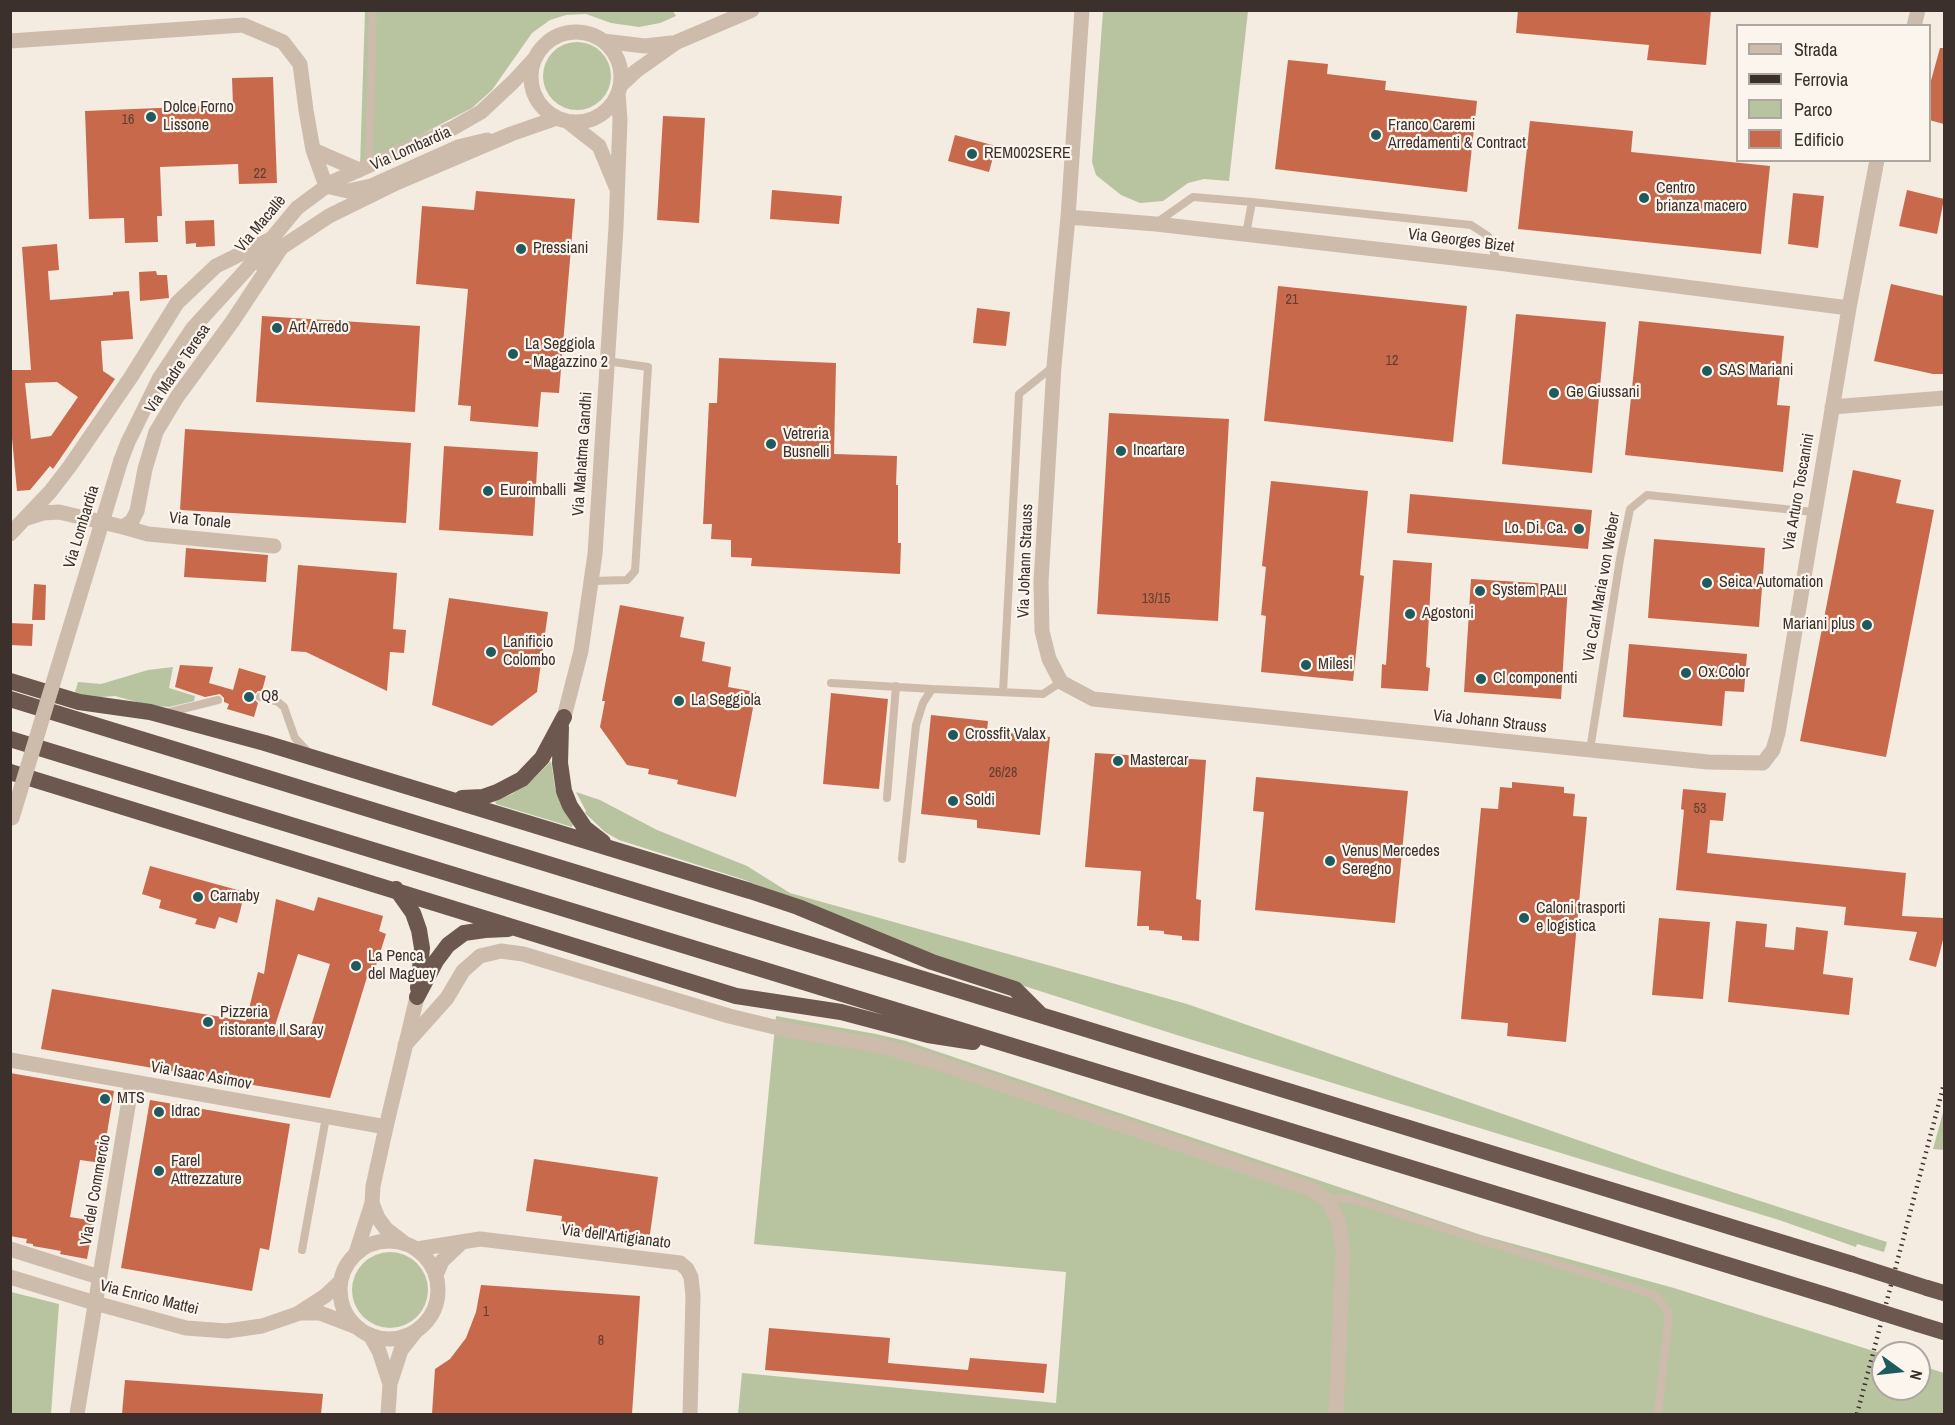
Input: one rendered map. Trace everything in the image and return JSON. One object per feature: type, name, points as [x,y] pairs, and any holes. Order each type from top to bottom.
[{"type":"highway","points":[[10,681],[86,703],[150,712],[332,763],[775,899],[932,962],[1009,986],[1020,992],[1036,1011],[1047,1017]]},
{"type":"highway","points":[[10,699],[1944,1293]]},
{"type":"highway","points":[[564,717],[554,750],[570,806],[585,828],[607,845],[620,851]]},
{"type":"highway","points":[[10,739],[1944,1332]]},
{"type":"highway","points":[[441,796],[483,797],[509,787],[554,750]]},
{"type":"highway","points":[[10,772],[736,996],[841,1012],[928,1035],[1037,1053]]},
{"type":"highway","points":[[396,890],[413,913],[419,930],[422,948],[417,998]]},
{"type":"highway","points":[[417,998],[436,961],[448,945],[464,933],[523,929]]},
{"type":"street","points":[[676,42],[645,46],[603,41],[588,34],[571,33],[553,39],[540,50],[531,72],[536,98],[547,112],[562,120],[578,122],[592,119],[605,112],[619,90],[636,71],[676,42],[752,10]]},
{"type":"street","name":"Via Johann Strauss","points":[[1082,10],[1068,217],[1054,366],[1041,582],[1042,631],[1049,659],[1061,682],[1093,699],[1590,750]]},
{"type":"street","points":[[10,41],[243,25],[284,42],[300,64],[313,150],[326,186]]},
{"type":"street","points":[[603,41],[619,63],[619,90]]},
{"type":"street","name":"Via Macallè","points":[[276,244],[297,208],[326,186],[453,129],[481,112],[536,57]]},
{"type":"street","name":"Via Mahatma Gandhi","points":[[564,717],[581,651],[592,581],[617,190],[619,90]]},
{"type":"street","name":"Via Macallè","points":[[245,271],[276,244],[396,183],[511,134],[562,120]]},
{"type":"street","name":"Via Mahatma Gandhi","points":[[562,120],[599,146],[617,190]]},
{"type":"street","name":"Via Lombardia","points":[[326,186],[348,191],[371,186],[458,147],[511,134]]},
{"type":"street","points":[[313,150],[364,168]]},
{"type":"street","name":"Via Arturo Toscanini","points":[[1590,750],[1708,762],[1763,763],[1773,750],[1778,733],[1849,308],[1878,162]]},
{"type":"street","name":"Via Georges Bizet","points":[[1068,217],[1156,224],[1498,263],[1849,308]]},
{"type":"street","points":[[10,534],[50,492],[131,377],[177,303],[216,266],[276,244]]},
{"type":"street","name":"Via Madre Teresa","points":[[123,526],[128,525],[135,516],[156,432],[177,397],[232,322],[276,244]]},
{"type":"street","name":"Via Lombardia","points":[[11,820],[128,442],[159,379],[193,328],[245,271]]},
{"type":"street","points":[[1832,407],[1944,398]]},
{"type":"street","points":[[27,518],[43,513],[59,512],[123,526]]},
{"type":"street","name":"Via Tonale","points":[[123,526],[148,534],[274,546]]},
{"type":"street","points":[[405,1045],[447,998],[464,971],[480,956],[501,951],[523,954],[729,1016],[788,1030],[882,1046],[1311,1189],[1328,1201],[1338,1221],[1343,1250],[1336,1414]]},
{"type":"street","points":[[416,1331],[402,1337],[386,1339],[370,1335],[356,1327],[346,1314],[341,1298],[340,1282],[364,1233],[386,1127],[417,998]]},
{"type":"street","name":"Via Isaac Asimov","points":[[10,1060],[386,1127]]},
{"type":"street","name":"Via del Commercio","points":[[77,1414],[132,1082]]},
{"type":"street","points":[[372,1203],[378,1218],[386,1229],[417,1249],[429,1261],[436,1275],[439,1291],[436,1306],[428,1320],[400,1350],[390,1384],[388,1414]]},
{"type":"street","name":"Via dell'Artigianato","points":[[417,1249],[480,1239],[680,1263],[691,1277],[693,1296],[690,1414]]},
{"type":"street","points":[[356,1253],[370,1244],[386,1240],[403,1242]]},
{"type":"street","points":[[436,1275],[442,1262],[451,1251],[464,1241]]},
{"type":"street","points":[[10,1249],[99,1277]]},
{"type":"street","name":"Via Enrico Mattei","points":[[10,1277],[95,1304],[186,1328],[227,1331],[262,1326],[297,1314],[325,1296],[340,1282]]},
{"type":"street","name":"Via Enrico Mattei","points":[[10,1284],[28,1284]]},
{"type":"street","name":"Via Enrico Mattei","points":[[297,1314],[320,1313],[356,1327]]},
{"type":"street","points":[[370,1335],[379,1352],[390,1384]]},
{"type":"lane","points":[[364,168],[373,10]]},
{"type":"lane","points":[[1156,224],[1193,197],[1471,225],[1488,236],[1498,263]]},
{"type":"lane","points":[[1246,234],[1252,202]]},
{"type":"lane","points":[[592,581],[627,580],[635,571],[648,367],[607,361]]},
{"type":"lane","points":[[1004,692],[1019,394],[1054,366]]},
{"type":"lane","name":"Via Carl Maria von Weber","points":[[1590,750],[1630,508],[1647,495],[1814,512]]},
{"type":"lane","points":[[831,683],[1043,694],[1061,682]]},
{"type":"lane","points":[[886,798],[896,686]]},
{"type":"lane","points":[[902,859],[916,725],[923,703],[932,689]]},
{"type":"lane","points":[[260,697],[281,704],[286,710],[297,741],[310,753],[332,763]]},
{"type":"lane","points":[[150,712],[172,712],[218,700]]},
{"type":"lane","points":[[302,1250],[326,1117]]},
{"type":"lane","points":[[1328,1201],[1342,1198],[1355,1200],[1655,1295],[1669,1313],[1658,1414]]},
{"type":"green space","points":[[365,11],[673,11],[676,16],[660,23],[639,27],[611,23],[586,14],[566,15],[550,20],[532,33],[492,90],[472,108],[360,166]]},
{"type":"green space","points":[[1103,11],[1248,11],[1229,181],[1204,179],[1188,183],[1163,201],[1140,203],[1121,195],[1096,175],[1092,162]]},
{"type":"green space","points":[[577,42],[590,45],[601,52],[608,63],[611,76],[608,89],[601,100],[590,107],[577,110],[564,107],[553,100],[546,89],[543,76],[546,63],[553,52],[564,45]]},
{"type":"green space","points":[[173,667],[169,688],[195,696],[194,701],[169,707],[147,705],[115,696],[86,698],[74,696],[78,682],[101,684],[148,670]]},
{"type":"green space","points":[[551,761],[555,788],[563,810],[573,824],[572,827],[496,804],[495,801],[512,794],[532,780]]},
{"type":"green space","points":[[576,792],[600,800],[657,830],[747,866],[790,893],[1187,1004],[1661,1169],[1887,1242],[1884,1252],[1857,1244],[1856,1247],[1779,1220],[1183,1037],[968,968],[742,879],[619,840],[605,832],[585,813]]},
{"type":"green space","points":[[776,1016],[906,1041],[1481,1235],[1674,1288],[1871,1350],[1871,1401],[1931,1401],[1931,1369],[1944,1373],[1944,1414],[738,1414],[742,1373],[1056,1403],[1066,1272],[754,1244]]},
{"type":"green space","points":[[1944,1109],[1944,1150],[1933,1149]]},
{"type":"green space","points":[[390,1252],[404,1255],[417,1263],[425,1276],[428,1290],[425,1304],[417,1317],[404,1325],[390,1328],[376,1325],[363,1317],[355,1304],[352,1290],[355,1276],[363,1263],[376,1255]]},
{"type":"green space","points":[[11,1292],[59,1304],[51,1414],[11,1414]]},
{"type":"building","points":[[1518,10],[1711,10],[1706,65],[1647,60],[1649,45],[1516,33]]},
{"type":"building","points":[[1940,48],[1944,48],[1944,124],[1931,121],[1931,81]]},
{"type":"building","name":"Franco Caremi Arredamenti & Contract","points":[[1288,60],[1328,64],[1327,74],[1386,81],[1385,90],[1477,101],[1467,192],[1275,169]]},
{"type":"building","points":[[273,77],[277,183],[239,184],[238,164],[160,167],[162,216],[157,216],[158,242],[125,243],[124,218],[89,219],[85,111],[233,105],[232,78]]},
{"type":"building","points":[[663,116],[705,118],[699,223],[657,220]]},
{"type":"building","name":"Centro brianza macero","points":[[1530,121],[1633,131],[1631,152],[1770,166],[1761,254],[1518,229]]},
{"type":"building","name":"REM002SERE","points":[[955,135],[996,146],[989,172],[948,161]]},
{"type":"building","points":[[772,190],[842,196],[839,224],[770,219]]},
{"type":"building","points":[[1907,190],[1944,199],[1937,234],[1899,226]]},
{"type":"building","points":[[476,191],[575,199],[559,393],[541,392],[538,427],[470,421],[471,406],[458,405],[468,289],[416,284],[422,206],[474,210]]},
{"type":"building","points":[[1793,193],[1824,196],[1818,248],[1788,244]]},
{"type":"building","points":[[214,220],[215,246],[196,247],[196,243],[186,244],[185,221]]},
{"type":"building","points":[[57,244],[59,270],[48,271],[50,300],[113,295],[113,292],[129,291],[133,339],[101,341],[103,371],[115,379],[53,469],[50,466],[30,490],[17,491],[10,417],[10,370],[31,370],[22,247]],"holes":[[[57,382],[78,397],[51,436],[31,439],[25,383]]]},
{"type":"building","points":[[156,271],[157,275],[167,275],[169,298],[140,301],[139,272]]},
{"type":"building","points":[[1891,284],[1944,296],[1944,374],[1933,374],[1874,361]]},
{"type":"building","points":[[1278,286],[1467,306],[1453,442],[1264,421]]},
{"type":"building","points":[[977,308],[1010,312],[1006,346],[973,343]]},
{"type":"building","name":"Ge Giussani","points":[[1516,314],[1606,322],[1592,473],[1502,464]]},
{"type":"building","points":[[262,316],[420,326],[415,412],[256,402]]},
{"type":"building","name":"SAS Mariani","points":[[1639,321],[1784,336],[1777,405],[1790,406],[1783,472],[1625,455]]},
{"type":"building","name":"Vetreria Busnelli","points":[[719,358],[836,363],[834,454],[897,456],[900,574],[751,566],[752,558],[731,557],[731,540],[711,539],[712,524],[703,524],[709,403],[717,403]]},
{"type":"building","points":[[1109,413],[1229,419],[1218,621],[1097,614]]},
{"type":"building","points":[[185,429],[411,443],[406,523],[180,510]]},
{"type":"building","name":"Euroimballi","points":[[444,446],[538,452],[533,536],[439,530]]},
{"type":"building","name":"Mariani plus","points":[[1853,470],[1901,480],[1896,503],[1934,510],[1886,757],[1800,741]]},
{"type":"building","points":[[1271,481],[1368,491],[1360,575],[1364,576],[1353,681],[1261,672],[1266,616],[1261,615],[1266,567],[1262,566]]},
{"type":"building","points":[[1410,494],[1592,510],[1588,549],[1407,533]]},
{"type":"building","name":"Seica Automation","points":[[1654,539],[1765,548],[1759,627],[1648,618]]},
{"type":"building","points":[[186,548],[268,555],[266,582],[184,577]]},
{"type":"building","name":"Agostoni","points":[[1393,560],[1432,563],[1426,667],[1430,668],[1428,691],[1381,688],[1382,664],[1386,665]]},
{"type":"building","points":[[298,565],[397,573],[393,629],[406,630],[404,653],[390,652],[387,691],[306,652],[291,651]]},
{"type":"building","points":[[1471,579],[1568,585],[1561,699],[1464,692]]},
{"type":"building","points":[[34,584],[46,585],[45,620],[32,620]]},
{"type":"building","name":"Lanificio Colombo","points":[[449,598],[548,612],[537,692],[492,726],[432,705]]},
{"type":"building","name":"La Seggiola","points":[[620,605],[684,617],[680,637],[705,642],[702,661],[731,667],[728,687],[756,692],[736,797],[677,784],[678,780],[648,774],[649,769],[627,765],[600,727],[605,701],[602,701]]},
{"type":"building","points":[[10,623],[33,624],[32,646],[10,645]]},
{"type":"building","name":"Ox.Color","points":[[1629,644],[1747,654],[1744,692],[1725,691],[1722,726],[1623,717]]},
{"type":"building","points":[[180,665],[213,667],[209,683],[233,690],[239,668],[266,676],[262,691],[254,695],[258,703],[254,717],[227,709],[229,704],[224,702],[220,694],[205,697],[175,687]]},
{"type":"building","points":[[831,693],[888,699],[879,789],[823,784]]},
{"type":"building","points":[[931,715],[988,721],[987,731],[1050,737],[1040,835],[977,828],[977,820],[921,814]]},
{"type":"building","points":[[1095,753],[1206,760],[1196,899],[1201,900],[1199,941],[1182,940],[1182,936],[1149,930],[1149,926],[1137,926],[1141,871],[1085,867]]},
{"type":"building","name":"Venus Mercedes Seregno","points":[[1256,777],[1408,791],[1395,923],[1255,910],[1264,812],[1253,811]]},
{"type":"building","name":"Caloni trasporti e logistica","points":[[1512,782],[1564,787],[1564,793],[1575,794],[1573,816],[1587,817],[1566,1042],[1507,1036],[1508,1023],[1461,1019],[1481,808],[1498,809],[1500,787],[1512,788]]},
{"type":"building","points":[[1683,789],[1726,793],[1723,821],[1710,820],[1707,853],[1906,873],[1902,916],[1944,918],[1944,936],[1936,967],[1909,960],[1917,932],[1844,925],[1846,907],[1676,890],[1684,810],[1681,809]]},
{"type":"building","name":"Carnaby","points":[[150,866],[245,892],[237,923],[219,917],[215,929],[195,924],[197,919],[159,908],[161,900],[142,894]]},
{"type":"building","points":[[318,897],[383,916],[379,931],[386,934],[372,978],[367,977],[330,1098],[41,1049],[52,989],[246,1021],[258,972],[264,974],[276,899],[314,911]],"holes":[[[298,954],[330,964],[310,1036],[274,1029]]]},
{"type":"building","points":[[1659,918],[1710,922],[1703,999],[1652,995]]},
{"type":"building","points":[[1736,921],[1767,924],[1765,947],[1794,950],[1796,927],[1828,931],[1823,974],[1853,978],[1849,1015],[1728,1002]]},
{"type":"building","points":[[10,1073],[114,1091],[102,1163],[80,1160],[70,1217],[94,1221],[87,1259],[33,1246],[33,1244],[26,1243],[27,1239],[10,1236]]},
{"type":"building","points":[[150,1100],[290,1124],[269,1250],[260,1248],[252,1291],[121,1268]]},
{"type":"building","points":[[534,1159],[658,1177],[649,1241],[560,1229],[562,1216],[526,1211]]},
{"type":"building","points":[[481,1285],[640,1296],[632,1414],[432,1414],[435,1369],[450,1359],[466,1338],[476,1312]]},
{"type":"building","points":[[769,1328],[890,1338],[888,1363],[968,1370],[970,1358],[1047,1364],[1044,1393],[765,1370]]},
{"type":"building","points":[[125,1380],[323,1394],[321,1414],[122,1414]]},
{"type":"railway","points":[[1857,1414],[1944,1084]]},
{"type":"place","name":"Dolce Forno Lissone","points":[[151,117]]},
{"type":"place","name":"Franco Caremi Arredamenti & Contract","points":[[1376,135]]},
{"type":"place","name":"REM002SERE","points":[[972,154]]},
{"type":"place","name":"Centro brianza macero","points":[[1644,198]]},
{"type":"place","name":"Pressiani","points":[[521,249]]},
{"type":"place","name":"Art Arredo","points":[[277,328]]},
{"type":"place","name":"La Seggiola - Magazzino 2","points":[[513,354]]},
{"type":"place","name":"SAS Mariani","points":[[1707,371]]},
{"type":"place","name":"Ge Giussani","points":[[1554,393]]},
{"type":"place","name":"Vetreria Busnelli","points":[[771,444]]},
{"type":"place","name":"Incartare","points":[[1121,451]]},
{"type":"place","name":"Euroimballi","points":[[488,491]]},
{"type":"place","name":"Lo. Di. Ca.","points":[[1579,529]]},
{"type":"place","name":"Seica Automation","points":[[1707,583]]},
{"type":"place","name":"System PALI","points":[[1480,591]]},
{"type":"place","name":"Agostoni","points":[[1410,614]]},
{"type":"place","name":"Mariani plus","points":[[1867,625]]},
{"type":"place","name":"Lanificio Colombo","points":[[491,652]]},
{"type":"place","name":"Milesi","points":[[1306,665]]},
{"type":"place","name":"Ox.Color","points":[[1686,673]]},
{"type":"place","name":"Cl componenti","points":[[1481,679]]},
{"type":"place","name":"Q8","points":[[249,697]]},
{"type":"place","name":"La Seggiola","points":[[679,701]]},
{"type":"place","name":"Crossfit Valax","points":[[953,735]]},
{"type":"place","name":"Mastercar","points":[[1118,761]]},
{"type":"place","name":"Soldi","points":[[953,801]]},
{"type":"place","name":"Venus Mercedes Seregno","points":[[1330,861]]},
{"type":"place","name":"Carnaby","points":[[198,897]]},
{"type":"place","name":"Caloni trasporti e logistica","points":[[1524,918]]},
{"type":"place","name":"La Penca del Maguey","points":[[356,966]]},
{"type":"place","name":"Pizzeria ristorante Il Saray","points":[[208,1022]]},
{"type":"place","name":"MTS","points":[[105,1099]]},
{"type":"place","name":"Idrac","points":[[159,1112]]},
{"type":"place","name":"Farel Attrezzature","points":[[159,1171]]}]
